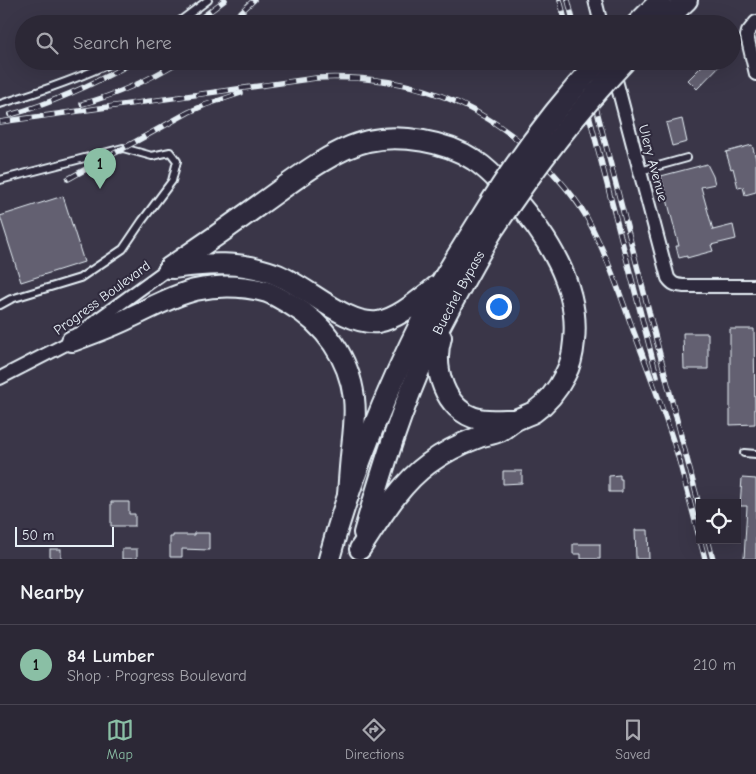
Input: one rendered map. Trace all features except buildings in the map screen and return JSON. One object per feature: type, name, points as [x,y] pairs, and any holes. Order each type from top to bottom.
[{"type":"main road","points":[[646,15],[661,0]]},
{"type":"main road","points":[[671,15],[687,0]]},
{"type":"main road","name":"Buechel Bypass","points":[[358,554],[382,471],[410,393],[452,304],[485,227],[524,152],[591,70]]},
{"type":"main road","name":"Buechel Bypass","points":[[329,559],[338,525],[377,419],[442,282],[485,227],[526,182],[573,119],[616,70]]},
{"type":"main road","points":[[168,268],[312,168],[350,147],[378,139],[415,140],[432,143],[449,148],[474,160],[521,206],[544,238],[562,272],[572,302],[576,324],[573,351],[566,375],[543,405],[533,412],[500,430],[459,445],[426,465],[397,495],[358,554]]},
{"type":"main road","points":[[168,268],[197,264],[235,264],[263,270],[288,280],[346,315],[370,322],[387,320],[397,315],[442,282]]},
{"type":"main road","points":[[72,341],[128,319],[178,294],[214,286],[230,286],[266,292],[281,298],[312,319],[323,330],[340,352],[352,382],[355,424],[348,496]]},
{"type":"main road","points":[[452,304],[440,342],[438,357],[440,376],[447,395],[456,406],[467,414],[478,418],[516,420]]},
{"type":"street","points":[[595,0],[599,15]]},
{"type":"street","points":[[756,22],[747,36],[756,74]]},
{"type":"street","name":"Ulery Avenue","points":[[613,70],[668,278],[676,285],[756,286]]},
{"type":"street","name":"Progress Boulevard","points":[[0,378],[72,341],[168,268]]},
{"type":"lane","points":[[188,15],[208,0]]},
{"type":"lane","points":[[0,104],[31,95],[98,70]]},
{"type":"lane","points":[[0,180],[123,148],[152,156],[170,152],[177,161],[172,181],[142,220],[123,249],[80,278],[11,299],[0,305]]},
{"type":"lane","points":[[640,171],[687,158]]},
{"type":"lane","points":[[744,453],[756,454]]},
{"type":"railway","points":[[205,15],[225,0]]},
{"type":"railway","points":[[238,15],[254,0]]},
{"type":"railway","points":[[560,0],[564,15]]},
{"type":"railway","points":[[568,0],[572,15]]},
{"type":"railway","points":[[10,115],[74,92],[118,70]]},
{"type":"railway","points":[[82,104],[132,86],[163,70]]},
{"type":"railway","points":[[577,70],[657,376]]},
{"type":"railway","points":[[586,70],[697,499]]},
{"type":"railway","points":[[0,122],[316,78],[349,78],[410,86],[439,95],[466,107],[493,122],[518,140],[543,162],[567,189],[583,211],[612,272],[680,463]]},
{"type":"railway","points":[[68,179],[189,112],[241,93]]},
{"type":"railway","points":[[678,456],[705,559]]},
{"type":"railway","points":[[709,544],[713,559]]},
{"type":"place","name":"84 Lumber","points":[[100,189]]}]
